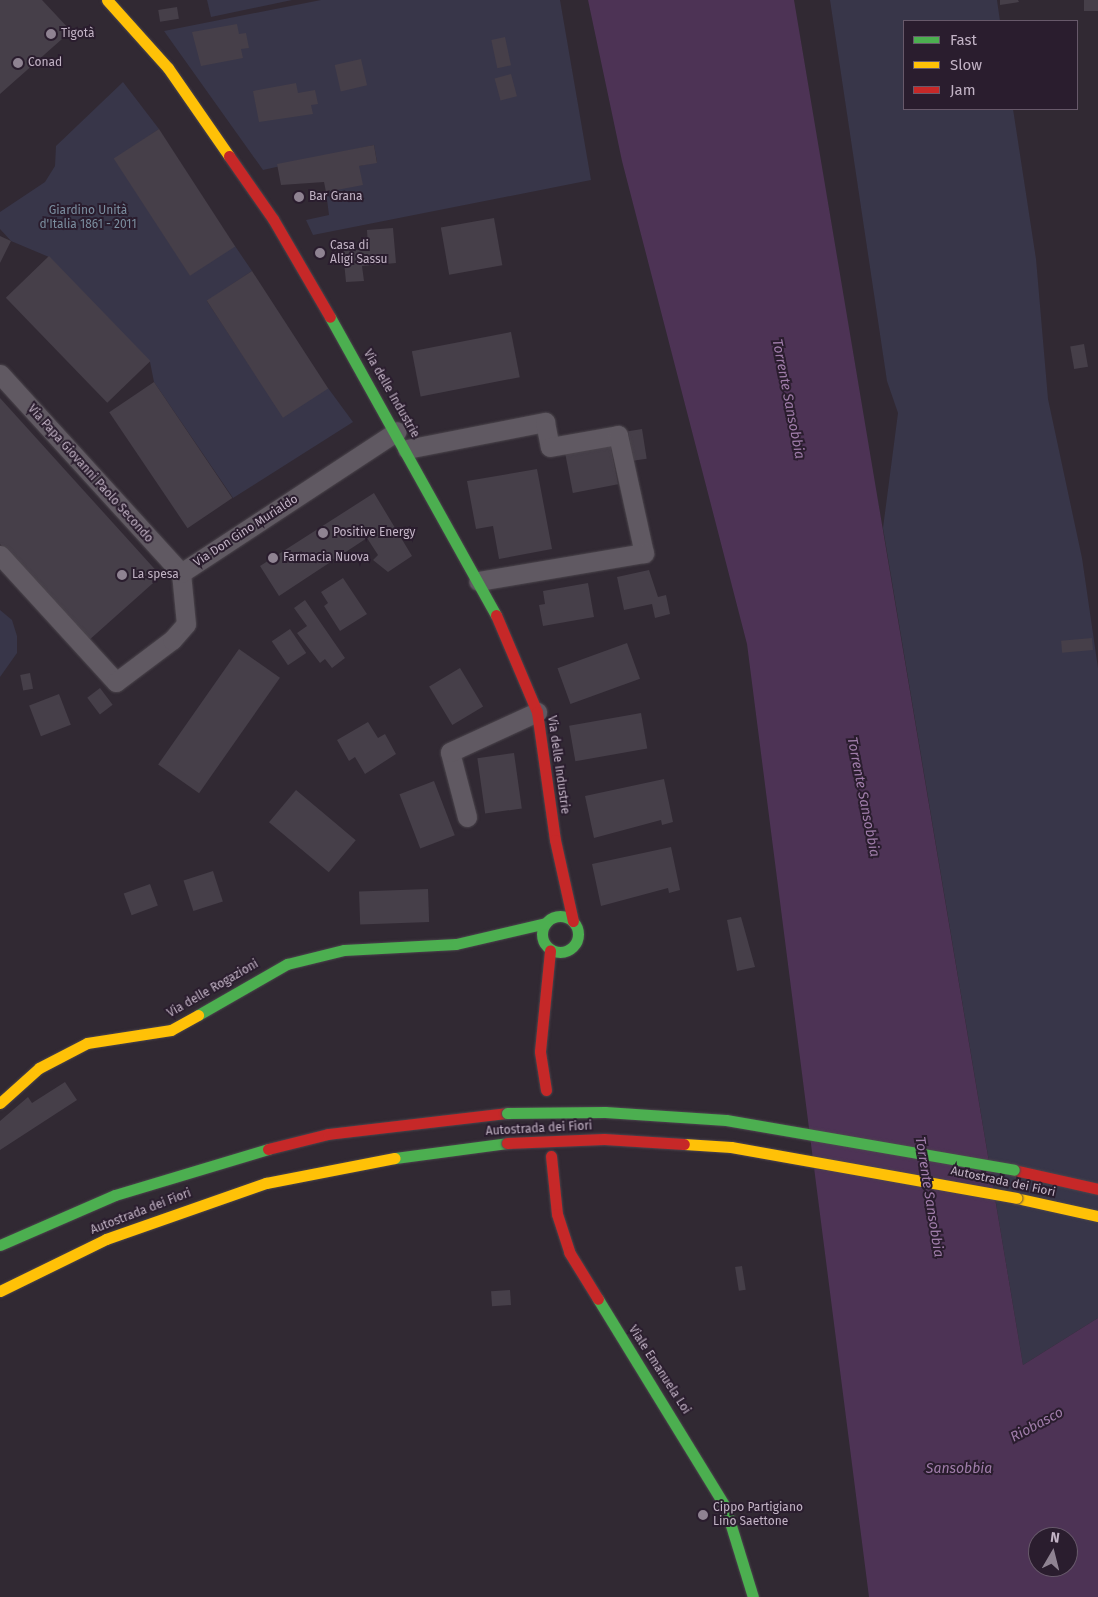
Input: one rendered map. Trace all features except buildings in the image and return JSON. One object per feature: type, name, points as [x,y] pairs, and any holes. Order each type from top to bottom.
[{"type":"main road","name":"Via delle Industrie","points":[[107,0],[168,68],[273,219],[397,431],[478,581],[537,712],[557,847],[578,937],[568,952]]},
{"type":"main road","name":"Via delle Industrie","points":[[548,948],[542,934],[548,921],[553,899],[557,847]]},
{"type":"main road","points":[[548,921],[562,916],[573,921]]},
{"type":"main road","name":"Via delle Rogazioni","points":[[456,944],[548,921]]},
{"type":"main road","name":"Via delle Rogazioni","points":[[0,1104],[39,1068],[87,1043],[171,1030],[287,964],[344,950],[456,944],[510,946]]},
{"type":"main road","points":[[527,946],[568,952],[564,970]]},
{"type":"main road","points":[[546,1090],[540,1051],[548,948]]},
{"type":"main road","points":[[545,1075],[559,999]]},
{"type":"main road","name":"Autostrada dei Fiori","points":[[0,1245],[115,1195],[262,1150],[328,1134],[507,1113],[606,1112],[726,1120],[845,1138],[1098,1189]]},
{"type":"main road","name":"Autostrada dei Fiori","points":[[0,1291],[106,1239],[266,1183],[354,1163],[507,1142],[604,1139],[731,1148],[898,1175],[1098,1216]]},
{"type":"main road","name":"Viale Emanuela Loi","points":[[551,1156],[557,1214],[569,1252],[725,1506],[753,1597]]},
{"type":"street","name":"Via Papa Giovanni Paolo Secondo","points":[[0,374],[181,573]]},
{"type":"street","points":[[407,449],[545,422],[550,447],[618,435],[644,553],[478,581]]},
{"type":"street","name":"Via Don Gino Murialdo","points":[[0,555],[116,682],[172,640],[186,624],[181,573],[397,431]]},
{"type":"street","points":[[467,817],[450,752],[537,712]]},
{"type":"green space","points":[[207,0],[292,0],[211,17]]},
{"type":"green space","points":[[321,0],[560,0],[591,180],[313,235],[306,220],[329,215],[326,192],[359,166],[377,162],[374,145],[263,170],[164,31]]},
{"type":"green space","points":[[830,0],[997,0],[1000,20],[903,20],[903,110],[1013,110],[1036,259],[1048,399],[1082,558],[1098,668],[1098,1318],[1023,1365],[883,528],[898,413],[887,381]]},
{"type":"green space","name":"Giardino Unità d'Italia 1861 - 2011","points":[[123,82],[159,129],[115,159],[190,275],[235,246],[252,271],[207,301],[283,416],[328,388],[353,422],[233,498],[154,382],[150,362],[49,257],[11,241],[0,229],[0,212],[45,182],[55,166],[56,146]]},
{"type":"green space","points":[[0,610],[12,620],[17,636],[17,653],[0,677]]},
{"type":"water","name":"Sansobbia","points":[[588,0],[794,0],[1023,1365],[1098,1318],[1098,1597],[869,1597],[747,644],[622,161]]},
{"type":"traffic: fast","points":[[330,317],[496,615]]},
{"type":"traffic: fast","points":[[560,916],[567,917],[573,921],[577,927],[578,934],[577,941],[573,947],[567,951],[560,952],[553,951],[547,947],[543,941],[542,934],[543,927],[547,921],[553,917],[560,916]]},
{"type":"traffic: fast","points":[[198,1015],[287,964],[344,950],[456,944],[546,923]]},
{"type":"traffic: fast","points":[[507,1113],[605,1112],[726,1120],[1014,1170]]},
{"type":"traffic: fast","points":[[395,1158],[507,1143]]},
{"type":"traffic: fast","points":[[0,1245],[115,1195],[268,1149]]},
{"type":"traffic: fast","points":[[598,1299],[725,1506],[753,1597]]},
{"type":"traffic: slow","points":[[107,0],[168,68],[229,156]]},
{"type":"traffic: slow","points":[[0,1103],[39,1068],[87,1043],[171,1030],[198,1015]]},
{"type":"traffic: slow","points":[[684,1144],[731,1147],[1016,1198]]},
{"type":"traffic: slow","points":[[0,1291],[106,1239],[266,1183],[395,1158]]},
{"type":"traffic: slow","points":[[1016,1198],[1098,1216]]},
{"type":"traffic: jam","points":[[229,156],[273,219],[330,317]]},
{"type":"traffic: jam","points":[[496,615],[537,712],[555,840],[573,921]]},
{"type":"traffic: jam","points":[[546,1090],[540,1051],[550,950]]},
{"type":"traffic: jam","points":[[268,1149],[328,1134],[507,1113]]},
{"type":"traffic: jam","points":[[507,1143],[604,1139],[684,1144]]},
{"type":"traffic: jam","points":[[551,1156],[557,1214],[569,1252],[598,1299]]},
{"type":"traffic: jam","points":[[1014,1170],[1098,1189]]},
{"type":"place","name":"Tigotà","points":[[51,34]]},
{"type":"place","name":"Conad","points":[[18,63]]},
{"type":"place","name":"Bar Grana","points":[[299,197]]},
{"type":"place","name":"Casa di Aligi Sassu","points":[[320,253]]},
{"type":"place","name":"Positive Energy","points":[[323,533]]},
{"type":"place","name":"Farmacia Nuova","points":[[273,558]]},
{"type":"place","name":"La spesa","points":[[122,575]]},
{"type":"place","name":"Cippo Partigiano Lino Saettone","points":[[703,1515]]},
{"type":"water label","name":"Torrente Sansobbia","points":[[788,399]]},
{"type":"water label","name":"Torrente Sansobbia","points":[[863,797]]},
{"type":"water label","name":"Torrente Sansobbia","points":[[929,1197]]},
{"type":"water label","name":"Riobasco","points":[[1037,1425]]}]
